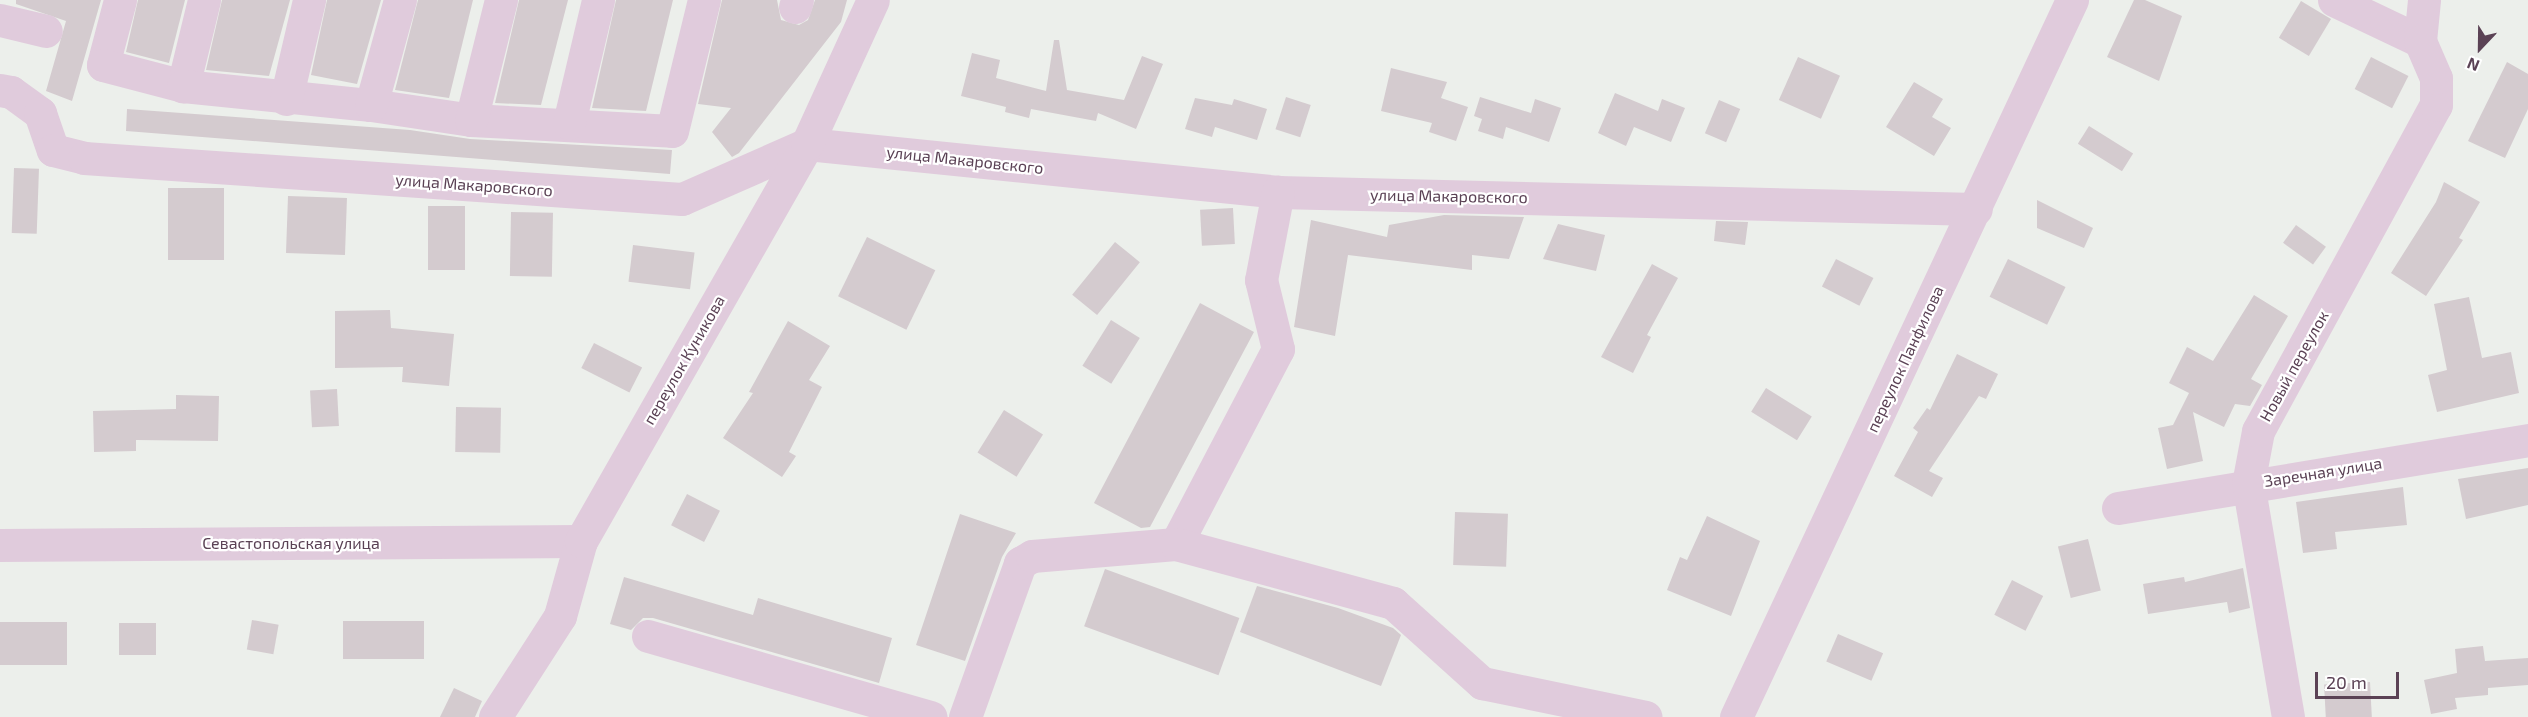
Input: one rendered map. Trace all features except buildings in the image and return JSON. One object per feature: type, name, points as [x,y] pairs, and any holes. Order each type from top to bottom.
[{"type":"street","points":[[120,0],[103,65],[183,86],[286,99],[371,105],[471,120],[569,123],[672,131],[704,0]]},
{"type":"street","points":[[183,86],[204,0]]},
{"type":"street","points":[[286,99],[309,0]]},
{"type":"street","points":[[371,105],[400,0]]},
{"type":"street","points":[[471,120],[501,0]]},
{"type":"street","points":[[569,123],[598,0]]},
{"type":"street","name":"переулок Куникова","points":[[495,717],[560,616],[581,541],[807,144],[873,0]]},
{"type":"street","name":"переулок Панфилова","points":[[1736,717],[2072,0]]},
{"type":"street","points":[[2334,0],[2420,41],[2424,0]]},
{"type":"street","points":[[0,20],[46,31]]},
{"type":"street","name":"Новый переулок","points":[[2288,717],[2248,484],[2258,431],[2436,105],[2436,78],[2420,41]]},
{"type":"street","name":"улица Макаровского","points":[[0,90],[11,92],[40,113],[53,150],[84,158],[682,199],[807,144],[1278,192],[1976,209]]},
{"type":"street","points":[[1176,544],[1278,349],[1261,280],[1278,192]]},
{"type":"street","name":"Заречная улица","points":[[2118,508],[2248,484],[2528,440]]},
{"type":"street","name":"Севастопольская улица","points":[[0,545],[581,541]]},
{"type":"street","points":[[965,717],[1020,563],[1032,556],[1176,544],[1393,603],[1482,683],[1646,717]]},
{"type":"street","points":[[648,636],[931,717]]}]
